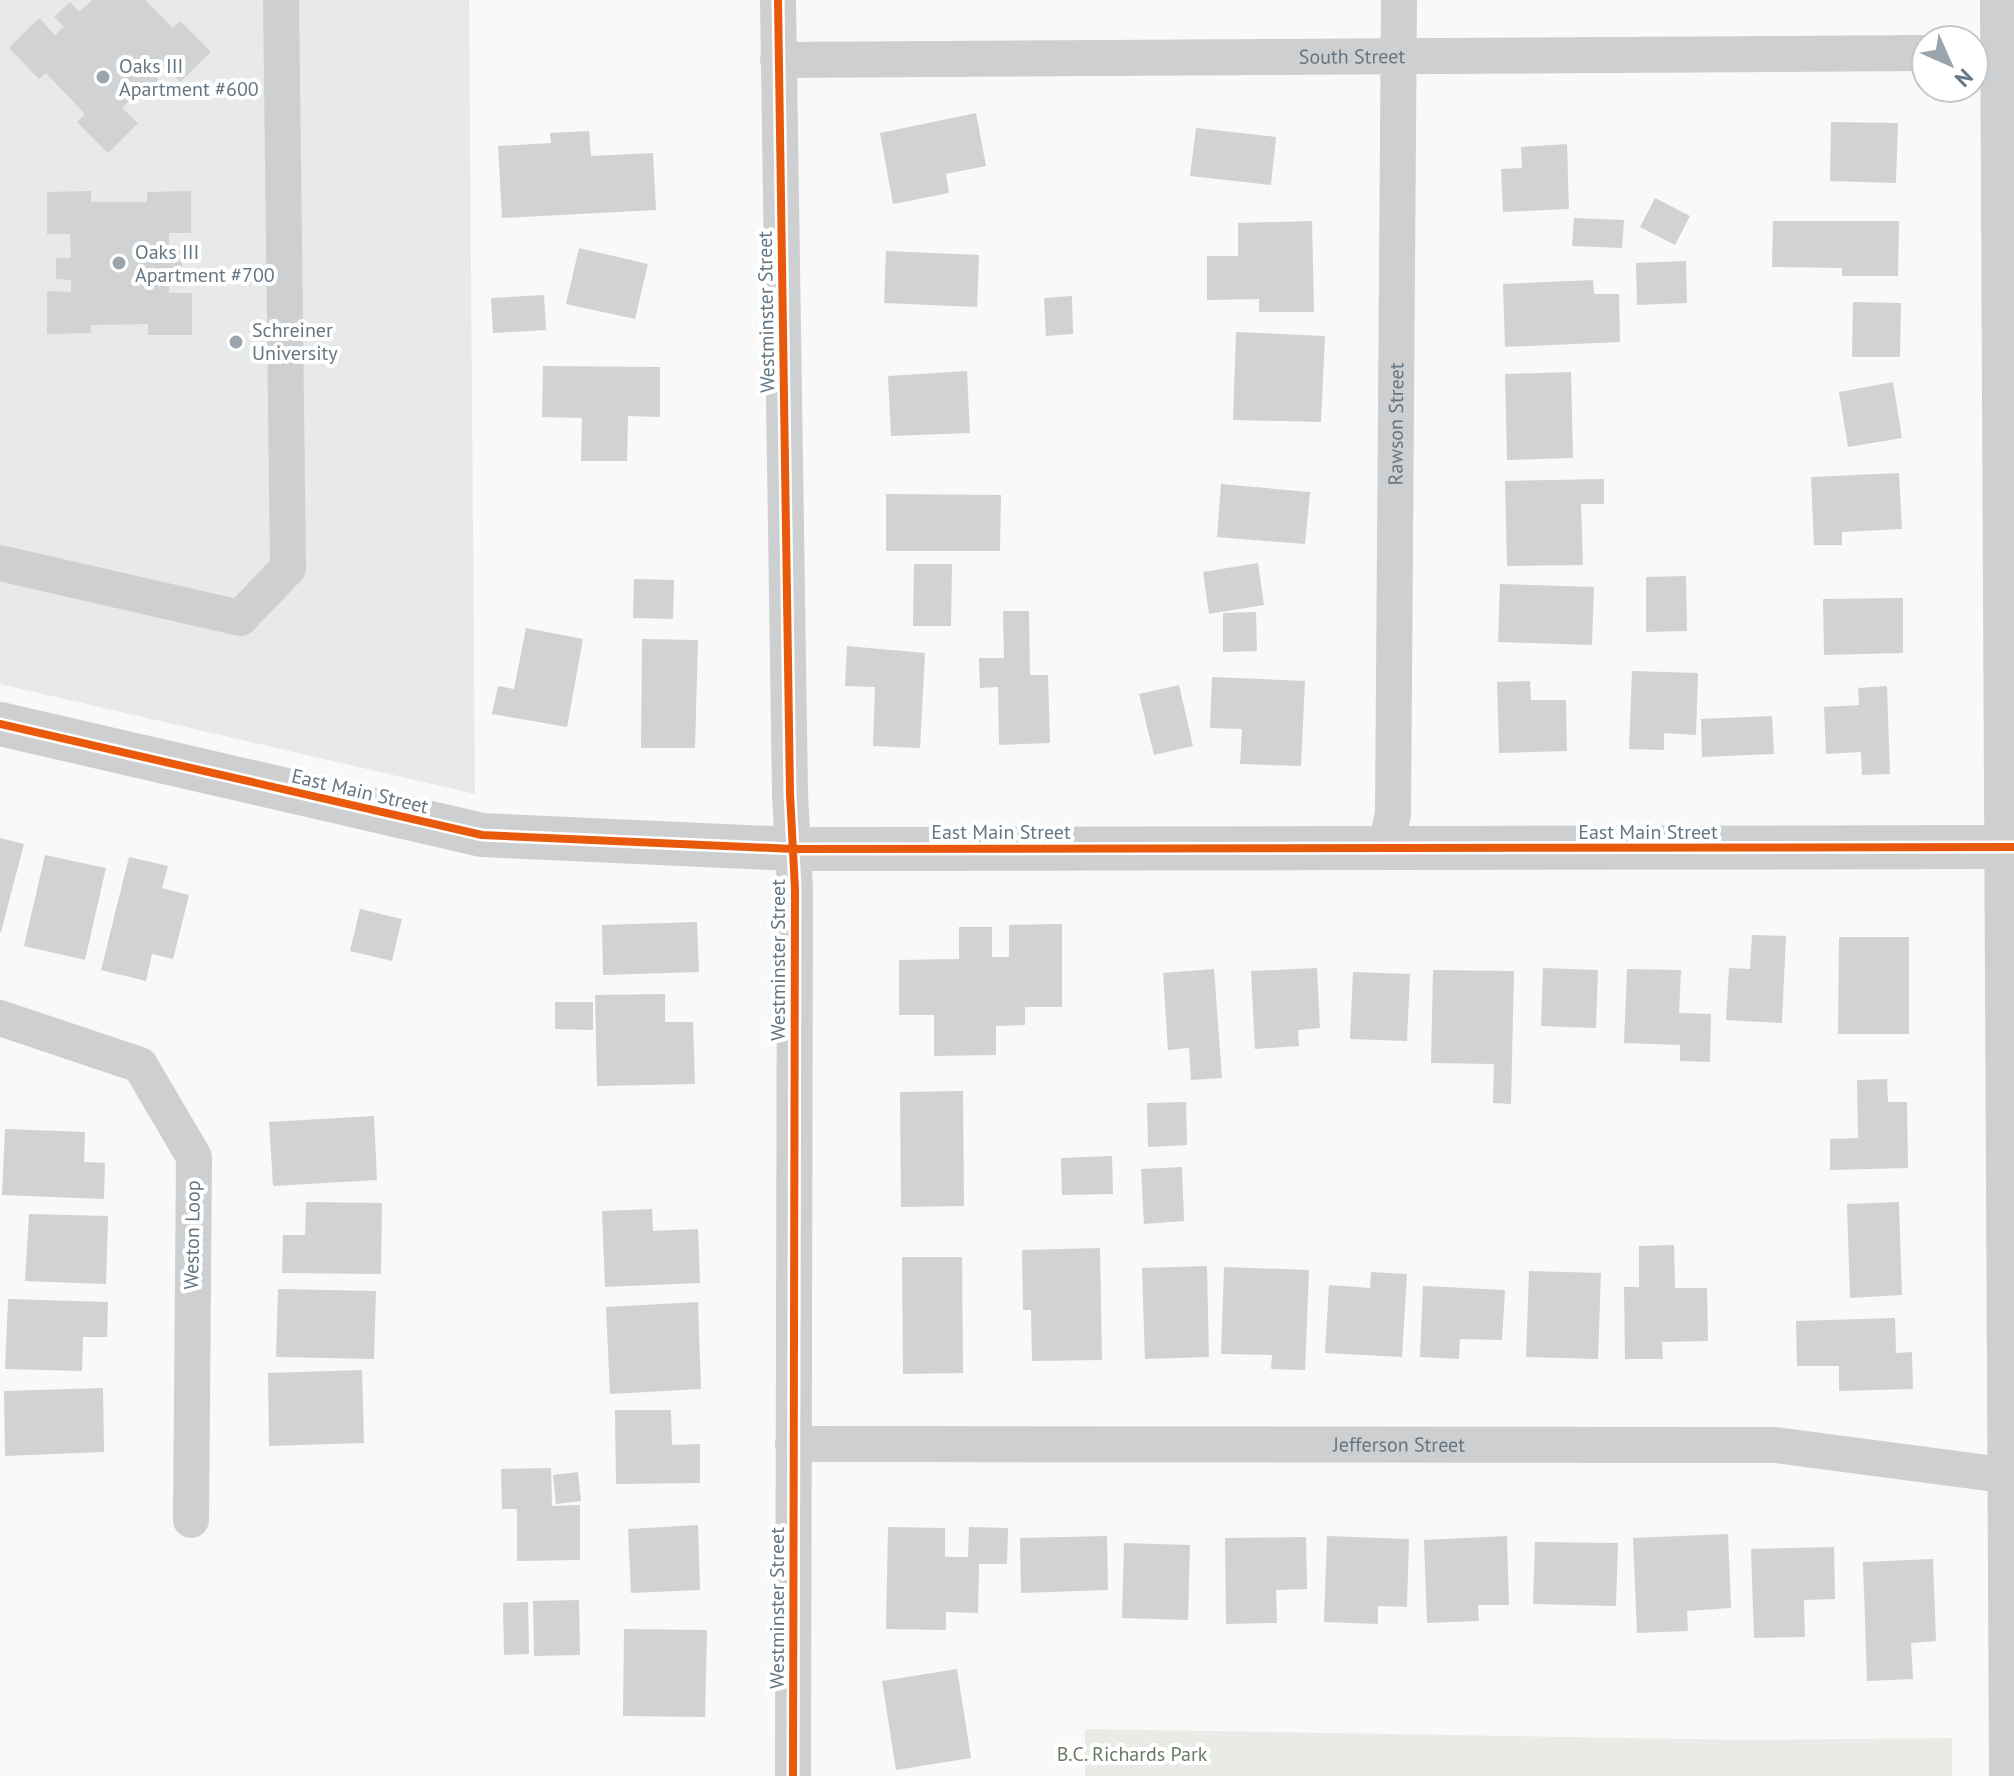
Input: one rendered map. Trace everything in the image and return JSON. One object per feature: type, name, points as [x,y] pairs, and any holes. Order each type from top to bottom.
[{"type":"street","points":[[0,563],[240,618],[288,568],[281,0]]},
{"type":"street","name":"Westminster Street","points":[[778,0],[793,849],[793,1776]]},
{"type":"street","name":"Rawson Street","points":[[1385,849],[1393,814],[1401,55],[1399,0]]},
{"type":"street","points":[[1998,0],[1995,53],[2009,847],[2003,1475],[2010,1657],[2007,1776]]},
{"type":"street","name":"South Street","points":[[778,60],[1910,53]]},
{"type":"street","name":"East Main Street","points":[[0,724],[482,835],[793,849],[2009,847]]},
{"type":"street","name":"Weston Loop","points":[[0,1018],[140,1065],[194,1157],[191,1520]]},
{"type":"street","name":"Jefferson Street","points":[[793,1444],[1775,1445],[2003,1475]]},
{"type":"shaded area","name":"Schreiner University","points":[[0,0],[469,0],[475,794],[0,684]]},
{"type":"green space","name":"B.C. Richards Park","points":[[1085,1729],[1744,1740],[1952,1738],[1952,1776],[1085,1776]]},
{"type":"building","name":"Oaks III Apartment #600","points":[[92,0],[145,0],[173,28],[180,21],[211,52],[180,82],[165,66],[155,76],[164,85],[149,99],[140,90],[122,108],[138,123],[108,153],[77,122],[85,114],[46,73],[39,79],[9,48],[39,18],[55,35],[64,27],[54,17],[70,2],[79,12]]},
{"type":"building","points":[[976,113],[986,166],[946,174],[949,193],[893,204],[880,133]]},
{"type":"building","points":[[1831,122],[1898,123],[1896,183],[1830,181]]},
{"type":"building","points":[[1196,128],[1276,137],[1271,185],[1190,176]]},
{"type":"building","points":[[589,131],[591,156],[653,153],[656,210],[502,218],[498,146],[551,143],[550,133]]},
{"type":"building","points":[[1567,144],[1569,209],[1503,212],[1501,169],[1522,168],[1521,147]]},
{"type":"building","name":"Oaks III Apartment #700","points":[[91,191],[91,202],[147,202],[147,192],[191,191],[191,233],[169,233],[169,248],[181,247],[182,268],[169,268],[169,293],[192,293],[192,335],[148,335],[148,324],[91,325],[91,333],[47,334],[47,291],[71,292],[71,280],[56,279],[56,258],[71,258],[70,234],[47,234],[47,192]]},
{"type":"building","points":[[1655,198],[1690,216],[1675,245],[1640,227]]},
{"type":"building","points":[[1574,218],[1624,220],[1622,248],[1572,246]]},
{"type":"building","points":[[1312,221],[1314,312],[1259,312],[1259,299],[1207,300],[1207,256],[1238,256],[1238,223]]},
{"type":"building","points":[[1773,221],[1899,221],[1898,276],[1842,276],[1842,268],[1772,267]]},
{"type":"building","points":[[579,248],[648,264],[635,319],[566,304]]},
{"type":"building","points":[[886,251],[979,255],[977,307],[884,303]]},
{"type":"building","points":[[1686,261],[1687,303],[1637,305],[1636,263]]},
{"type":"building","points":[[1593,280],[1594,294],[1619,294],[1620,342],[1505,347],[1503,284]]},
{"type":"building","points":[[544,295],[546,330],[493,333],[491,298]]},
{"type":"building","points":[[1072,296],[1073,334],[1046,336],[1044,298]]},
{"type":"building","points":[[1853,302],[1901,303],[1900,357],[1852,357]]},
{"type":"building","points":[[1236,332],[1325,336],[1321,422],[1233,420]]},
{"type":"building","points":[[543,366],[660,367],[660,417],[628,416],[627,461],[581,461],[582,418],[542,417]]},
{"type":"building","points":[[967,371],[970,433],[891,436],[888,376]]},
{"type":"building","points":[[1571,372],[1573,458],[1507,460],[1505,374]]},
{"type":"building","points":[[1893,382],[1902,438],[1848,447],[1839,392]]},
{"type":"building","points":[[1899,473],[1902,529],[1842,532],[1842,545],[1814,545],[1811,477]]},
{"type":"building","points":[[1604,479],[1604,504],[1581,504],[1583,565],[1507,566],[1505,481]]},
{"type":"building","points":[[1221,484],[1310,492],[1305,544],[1217,537]]},
{"type":"building","points":[[886,494],[1001,495],[1000,551],[886,551]]},
{"type":"building","points":[[1258,563],[1264,605],[1209,614],[1203,572]]},
{"type":"building","points":[[914,564],[952,564],[951,626],[913,626]]},
{"type":"building","points":[[1686,576],[1687,631],[1646,632],[1646,577]]},
{"type":"building","points":[[634,579],[674,580],[673,619],[633,618]]},
{"type":"building","points":[[1500,584],[1594,587],[1592,645],[1498,642]]},
{"type":"building","points":[[1903,598],[1903,653],[1824,655],[1823,599]]},
{"type":"building","points":[[1003,611],[1029,611],[1030,675],[1048,675],[1050,743],[999,745],[998,687],[980,688],[979,658],[1004,658]]},
{"type":"building","points":[[1256,612],[1257,651],[1223,652],[1223,613]]},
{"type":"building","points":[[526,628],[583,639],[567,727],[492,714],[498,686],[514,689]]},
{"type":"building","points":[[642,639],[698,640],[695,748],[641,748]]},
{"type":"building","points":[[847,646],[925,653],[920,748],[873,746],[875,687],[845,686]]},
{"type":"building","points":[[1632,671],[1698,673],[1696,735],[1664,733],[1664,750],[1629,749]]},
{"type":"building","points":[[1212,677],[1305,681],[1301,766],[1240,764],[1242,729],[1210,728]]},
{"type":"building","points":[[1530,681],[1531,700],[1566,700],[1567,751],[1499,753],[1497,682]]},
{"type":"building","points":[[1179,685],[1193,746],[1154,755],[1139,694]]},
{"type":"building","points":[[1887,686],[1890,774],[1862,775],[1861,752],[1826,754],[1824,707],[1859,705],[1858,688]]},
{"type":"building","points":[[1772,716],[1774,754],[1702,757],[1701,719]]},
{"type":"building","points":[[0,838],[24,844],[1,932],[0,932]]},
{"type":"building","points":[[45,855],[106,868],[85,960],[24,946]]},
{"type":"building","points":[[129,857],[168,866],[162,888],[189,895],[173,959],[152,954],[146,981],[101,970]]},
{"type":"building","points":[[360,909],[402,919],[392,961],[350,951]]},
{"type":"building","points":[[697,922],[699,972],[603,975],[602,925]]},
{"type":"building","points":[[1062,924],[1062,1007],[1025,1007],[1025,1025],[996,1026],[996,1055],[934,1056],[934,1015],[899,1015],[899,960],[959,959],[959,927],[992,927],[992,957],[1009,957],[1009,925]]},
{"type":"building","points":[[1752,935],[1786,936],[1782,1023],[1726,1020],[1729,968],[1750,969]]},
{"type":"building","points":[[1839,937],[1909,937],[1909,1034],[1838,1034]]},
{"type":"building","points":[[1317,968],[1320,1028],[1298,1030],[1299,1046],[1255,1049],[1251,971]]},
{"type":"building","points":[[1543,968],[1598,970],[1596,1028],[1541,1026]]},
{"type":"building","points":[[1214,969],[1222,1078],[1191,1080],[1189,1048],[1168,1050],[1163,973]]},
{"type":"building","points":[[1627,969],[1681,970],[1679,1013],[1711,1014],[1710,1062],[1680,1061],[1680,1045],[1624,1043]]},
{"type":"building","points":[[1433,970],[1514,971],[1511,1104],[1493,1103],[1494,1064],[1431,1063]]},
{"type":"building","points":[[1353,972],[1410,974],[1407,1041],[1350,1039]]},
{"type":"building","points":[[665,994],[665,1022],[693,1022],[695,1084],[597,1086],[595,995]]},
{"type":"building","points":[[555,1002],[593,1002],[593,1030],[555,1029]]},
{"type":"building","points":[[1887,1079],[1888,1102],[1907,1102],[1908,1168],[1830,1170],[1830,1139],[1858,1138],[1857,1080]]},
{"type":"building","points":[[963,1091],[964,1206],[901,1207],[900,1092]]},
{"type":"building","points":[[1186,1102],[1187,1145],[1148,1147],[1147,1103]]},
{"type":"building","points":[[374,1116],[377,1180],[273,1186],[269,1122]]},
{"type":"building","points":[[5,1129],[85,1132],[84,1162],[105,1163],[104,1199],[2,1195]]},
{"type":"building","points":[[1112,1156],[1113,1194],[1062,1195],[1061,1158]]},
{"type":"building","points":[[1182,1167],[1184,1221],[1144,1224],[1141,1169]]},
{"type":"building","points":[[306,1202],[382,1203],[381,1274],[282,1273],[283,1235],[305,1235]]},
{"type":"building","points":[[1899,1202],[1902,1295],[1850,1298],[1847,1204]]},
{"type":"building","points":[[652,1209],[653,1231],[698,1229],[700,1283],[605,1287],[602,1211]]},
{"type":"building","points":[[29,1214],[108,1216],[106,1284],[25,1281]]},
{"type":"building","points":[[1674,1245],[1675,1288],[1707,1288],[1708,1341],[1662,1342],[1663,1359],[1625,1359],[1624,1287],[1639,1287],[1639,1246]]},
{"type":"building","points":[[1100,1248],[1102,1360],[1032,1361],[1031,1310],[1023,1310],[1022,1250]]},
{"type":"building","points":[[902,1257],[962,1257],[963,1373],[903,1374]]},
{"type":"building","points":[[1207,1266],[1209,1357],[1145,1359],[1142,1268]]},
{"type":"building","points":[[1224,1267],[1309,1270],[1305,1370],[1271,1369],[1272,1355],[1221,1354]]},
{"type":"building","points":[[1529,1271],[1601,1273],[1598,1359],[1526,1357]]},
{"type":"building","points":[[1371,1272],[1407,1274],[1402,1357],[1325,1353],[1329,1285],[1370,1288]]},
{"type":"building","points":[[1423,1286],[1505,1290],[1502,1340],[1460,1339],[1459,1359],[1420,1357]]},
{"type":"building","points":[[278,1289],[376,1291],[374,1359],[276,1357]]},
{"type":"building","points":[[8,1299],[108,1302],[107,1337],[83,1337],[82,1371],[5,1369]]},
{"type":"building","points":[[698,1302],[701,1389],[610,1394],[606,1307]]},
{"type":"building","points":[[1895,1318],[1896,1353],[1912,1352],[1913,1389],[1839,1391],[1839,1366],[1797,1366],[1796,1321]]},
{"type":"building","points":[[362,1370],[364,1443],[269,1446],[268,1373]]},
{"type":"building","points":[[103,1388],[104,1452],[5,1456],[4,1391]]},
{"type":"building","points":[[615,1410],[671,1410],[672,1445],[700,1444],[700,1483],[616,1484]]},
{"type":"building","points":[[551,1468],[552,1506],[580,1505],[580,1560],[517,1561],[517,1509],[502,1509],[501,1469]]},
{"type":"building","points":[[578,1472],[581,1501],[556,1504],[553,1475]]},
{"type":"building","points":[[698,1525],[700,1590],[631,1593],[628,1529]]},
{"type":"building","points":[[888,1527],[945,1528],[945,1557],[968,1557],[969,1527],[1008,1528],[1007,1564],[979,1564],[978,1613],[946,1612],[946,1630],[886,1629]]},
{"type":"building","points":[[1728,1534],[1731,1608],[1687,1611],[1688,1631],[1637,1633],[1633,1538]]},
{"type":"building","points":[[1107,1536],[1108,1590],[1021,1593],[1020,1538]]},
{"type":"building","points":[[1327,1536],[1409,1539],[1407,1607],[1378,1606],[1378,1624],[1324,1622]]},
{"type":"building","points":[[1507,1536],[1509,1605],[1478,1605],[1479,1621],[1427,1623],[1424,1540]]},
{"type":"building","points":[[1306,1537],[1307,1589],[1276,1590],[1277,1623],[1226,1624],[1225,1538]]},
{"type":"building","points":[[1535,1542],[1618,1543],[1616,1606],[1533,1604]]},
{"type":"building","points":[[1124,1543],[1190,1545],[1188,1620],[1122,1618]]},
{"type":"building","points":[[1834,1547],[1835,1599],[1804,1600],[1805,1637],[1754,1638],[1751,1549]]},
{"type":"building","points":[[1933,1559],[1936,1641],[1911,1643],[1913,1679],[1867,1681],[1863,1562]]},
{"type":"building","points":[[579,1600],[580,1655],[534,1656],[533,1601]]},
{"type":"building","points":[[528,1602],[529,1654],[504,1655],[503,1603]]},
{"type":"building","points":[[624,1629],[707,1630],[705,1717],[623,1716]]},
{"type":"building","points":[[957,1669],[971,1758],[896,1770],[882,1681]]},
{"type":"cycle path","points":[[778,0],[790,794],[795,889],[793,1776]]},
{"type":"cycle path","points":[[0,724],[482,835],[793,849],[2014,847]]},
{"type":"place","name":"Oaks III Apartment #600","points":[[103,77]]},
{"type":"place","name":"Oaks III Apartment #700","points":[[119,263]]},
{"type":"place","name":"Schreiner University","points":[[236,342]]}]
